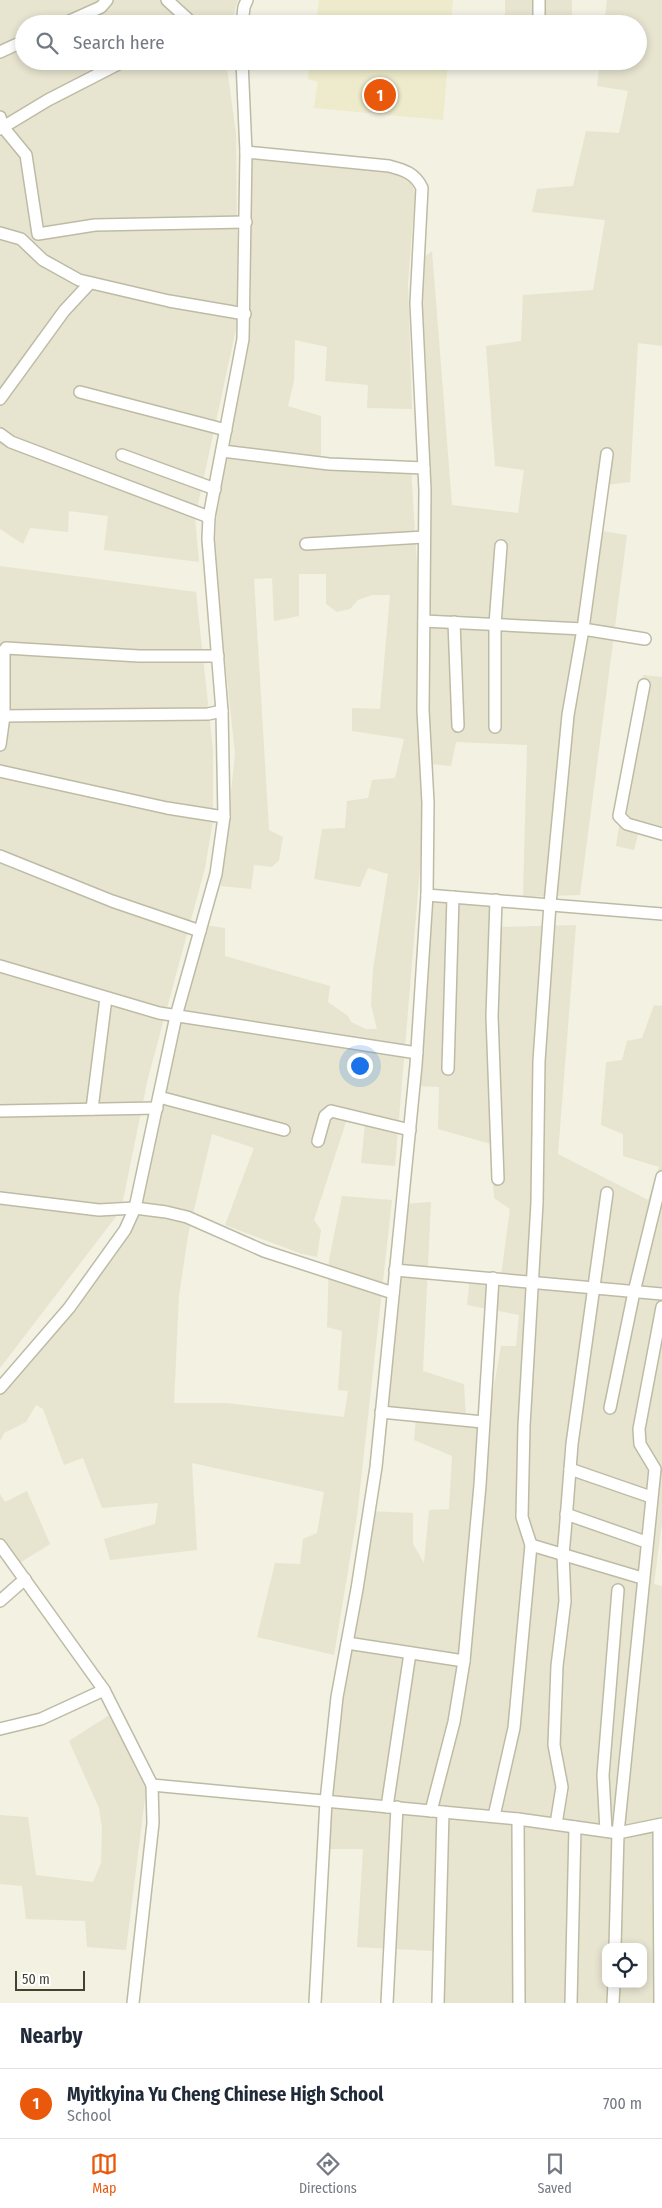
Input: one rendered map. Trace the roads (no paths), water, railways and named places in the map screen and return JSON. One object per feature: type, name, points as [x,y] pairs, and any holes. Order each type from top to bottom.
[{"type":"street","points":[[82,15],[100,6],[107,0]]},
{"type":"street","points":[[167,0],[183,15]]},
{"type":"street","points":[[243,15],[244,7],[248,0]]},
{"type":"street","points":[[539,0],[539,15]]},
{"type":"street","points":[[0,52],[15,46]]},
{"type":"street","points":[[106,70],[1,124],[26,156],[38,234],[95,225],[246,222]]},
{"type":"street","points":[[0,1388],[69,1308],[125,1230],[135,1208],[176,1016],[216,874],[224,817],[222,711],[208,539],[209,517],[243,339],[245,314],[246,152],[242,70]]},
{"type":"street","points":[[246,152],[388,166],[405,170],[417,178],[422,188],[416,303],[424,468],[423,710],[428,803],[427,895],[417,1053],[376,1467],[337,1697],[326,1801],[315,2003]]},
{"type":"street","points":[[0,233],[22,239],[43,260],[79,280],[169,301],[245,314]]},
{"type":"street","points":[[0,399],[64,311],[90,282]]},
{"type":"street","points":[[80,392],[226,430]]},
{"type":"street","points":[[0,434],[11,442],[209,517]]},
{"type":"street","points":[[222,451],[330,464],[424,468]]},
{"type":"street","points":[[122,454],[215,489]]},
{"type":"street","points":[[494,1816],[514,1728],[531,1545],[522,1517],[524,1426],[537,1203],[539,1061],[550,904],[568,715],[583,629],[607,454]]},
{"type":"street","points":[[306,544],[424,537]]},
{"type":"street","points":[[495,727],[495,624],[501,546]]},
{"type":"street","points":[[424,621],[583,629],[645,638]]},
{"type":"street","points":[[454,622],[458,726]]},
{"type":"street","points":[[0,745],[4,651],[6,648],[139,656],[218,656]]},
{"type":"street","points":[[644,685],[619,816],[627,824],[662,834]]},
{"type":"street","points":[[2,716],[208,714],[222,711]]},
{"type":"street","points":[[0,771],[167,808],[224,817]]},
{"type":"street","points":[[0,856],[112,902],[200,931]]},
{"type":"street","points":[[427,895],[662,914]]},
{"type":"street","points":[[448,1070],[453,897]]},
{"type":"street","points":[[496,900],[492,1016],[498,1179]]},
{"type":"street","points":[[0,966],[106,998],[176,1016],[417,1053]]},
{"type":"street","points":[[92,1109],[106,998]]},
{"type":"street","points":[[0,1111],[92,1109],[158,1102],[284,1130]]},
{"type":"street","points":[[318,1141],[325,1116],[330,1111],[410,1130]]},
{"type":"street","points":[[610,1408],[634,1292],[662,1177]]},
{"type":"street","points":[[556,1824],[562,1786],[554,1744],[557,1666],[565,1601],[563,1554],[566,1514],[570,1469],[607,1193]]},
{"type":"street","points":[[0,1198],[99,1210],[135,1208],[188,1217],[264,1250],[393,1293]]},
{"type":"street","points":[[395,1270],[662,1294]]},
{"type":"street","points":[[438,2003],[437,1811],[464,1661],[480,1485],[494,1278]]},
{"type":"street","points":[[615,1943],[618,1833],[642,1578],[655,1468],[640,1444],[639,1429],[662,1307]]},
{"type":"street","points":[[381,1412],[483,1422]]},
{"type":"street","points":[[570,1469],[651,1497]]},
{"type":"street","points":[[566,1514],[646,1542]]},
{"type":"street","points":[[0,1545],[104,1690],[152,1785],[153,1823],[133,2003]]},
{"type":"street","points":[[531,1545],[642,1578]]},
{"type":"street","points":[[0,1601],[25,1579]]},
{"type":"street","points":[[606,1832],[603,1774],[618,1590]]},
{"type":"street","points":[[347,1643],[464,1661]]},
{"type":"street","points":[[387,2003],[392,1807],[410,1653]]},
{"type":"street","points":[[0,1729],[41,1719],[104,1690]]},
{"type":"street","points":[[152,1785],[518,1818],[618,1833],[661,1824],[660,2003]]},
{"type":"street","points":[[518,1818],[520,2003]]},
{"type":"street","points":[[571,2003],[575,1827]]},
{"type":"street","points":[[613,2003],[614,1988]]},
{"type":"place","name":"Myitkyina Yu Cheng Chinese High School","points":[[380,95]]}]
